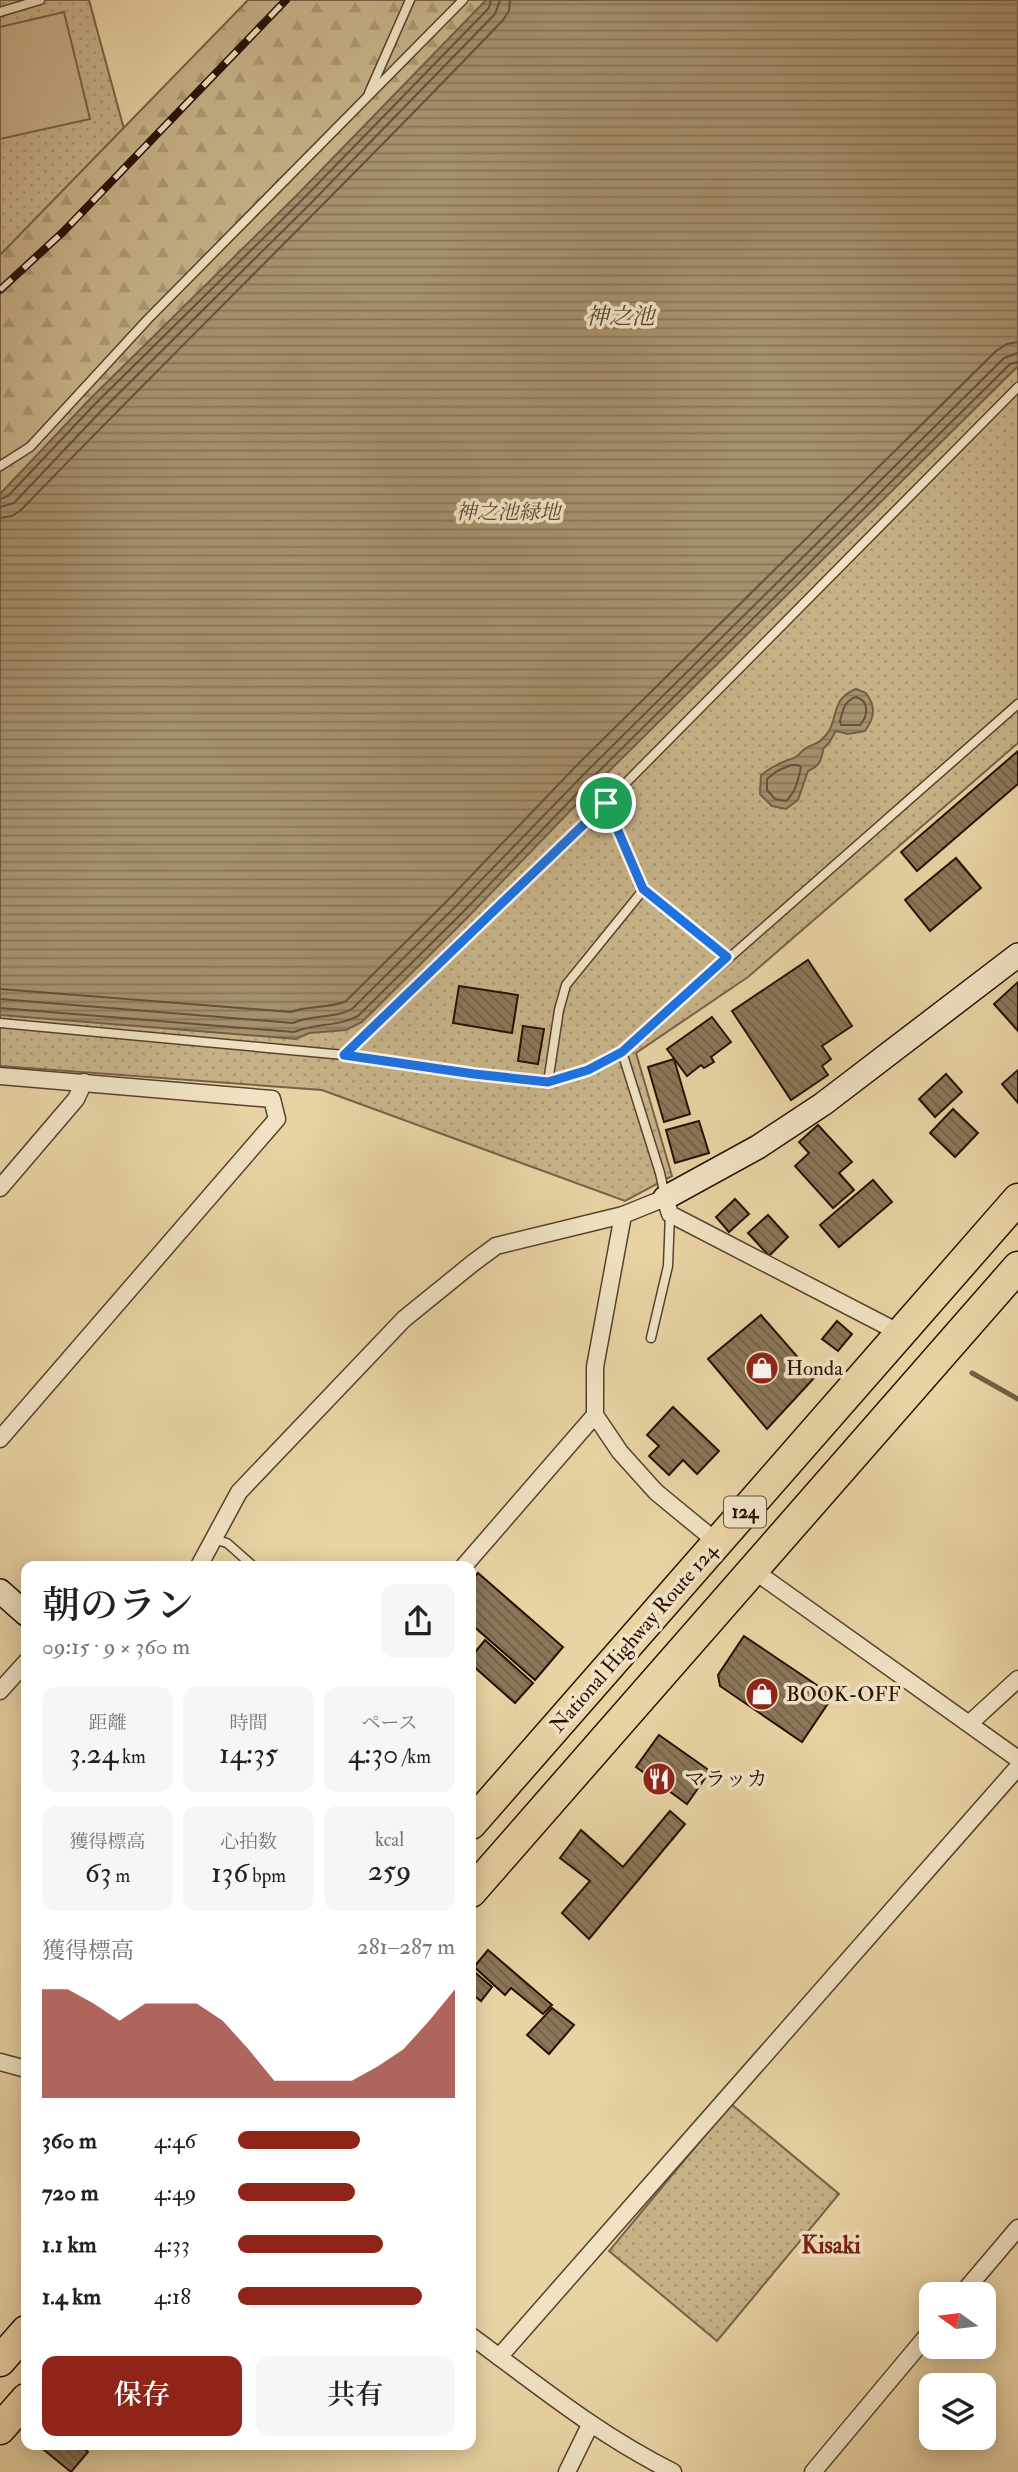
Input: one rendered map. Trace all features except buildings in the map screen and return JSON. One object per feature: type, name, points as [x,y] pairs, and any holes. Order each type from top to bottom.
[{"type":"highway","name":"National Highway Route 124","points":[[476,1818],[1018,1199]]},
{"type":"highway","name":"National Highway Route 124","points":[[476,1886],[1018,1267]]},
{"type":"highway","points":[[0,2361],[21,2337]]},
{"type":"highway","points":[[0,2429],[21,2405]]},
{"type":"street","points":[[202,1561],[239,1492],[404,1319],[473,1263],[496,1246],[668,1206],[823,1104],[1018,955]]},
{"type":"street","points":[[0,1076],[272,1099],[277,1119],[0,1439]]},
{"type":"street","points":[[0,1188],[76,1099],[84,1082]]},
{"type":"street","points":[[668,1206],[900,1334]]},
{"type":"street","points":[[624,1215],[595,1367],[595,1415],[620,1452],[656,1492],[718,1543]]},
{"type":"street","points":[[468,1561],[595,1415]]},
{"type":"street","points":[[753,1570],[1018,1759]]},
{"type":"street","points":[[0,1591],[21,1610]]},
{"type":"street","points":[[0,1691],[21,1668]]},
{"type":"street","points":[[970,1723],[1018,1679]]},
{"type":"street","points":[[499,2357],[1018,1767]]},
{"type":"street","points":[[0,2062],[21,2068]]},
{"type":"street","points":[[972,2282],[1018,2228]]},
{"type":"street","points":[[476,2340],[590,2425],[631,2451],[673,2472]]},
{"type":"street","points":[[813,2472],[919,2345]]},
{"type":"street","points":[[567,2472],[590,2425]]},
{"type":"lane","points":[[0,12],[40,0]]},
{"type":"lane","points":[[367,98],[410,0]]},
{"type":"lane","points":[[0,466],[30,447],[148,319],[463,0]]},
{"type":"lane","points":[[344,1055],[606,803],[1017,392]]},
{"type":"lane","points":[[0,1023],[344,1055],[548,1082],[588,1070],[622,1052],[727,957],[1018,705]]},
{"type":"lane","points":[[606,803],[643,889],[727,957]]},
{"type":"lane","points":[[548,1082],[559,1010],[566,985],[643,889]]},
{"type":"lane","points":[[622,1052],[668,1206],[668,1266],[651,1338]]},
{"type":"lane","points":[[212,1539],[227,1543],[247,1561]]},
{"type":"green space","name":"神之池","points":[[0,0],[89,0],[134,166],[1018,0],[1018,743],[748,977],[636,1053],[672,1176],[625,1201],[322,1090],[0,1066]]},
{"type":"green space","points":[[248,0],[497,0],[0,508],[0,255]]},
{"type":"green space","points":[[64,12],[90,119],[0,139],[0,27]]},
{"type":"green space","points":[[731,2104],[839,2194],[717,2341],[609,2251]]},
{"type":"water","name":"神之池","points":[[486,0],[1018,0],[1018,366],[597,783],[362,1022],[346,1030],[309,1033],[296,1039],[0,1015],[0,494],[90,399],[298,194]]},
{"type":"water","points":[[856,689],[866,693],[873,707],[871,721],[865,731],[848,734],[836,731],[823,749],[819,763],[808,771],[798,800],[786,809],[772,806],[760,794],[761,775],[818,743],[831,727],[841,700]]},
{"type":"waterway","points":[[972,1373],[1018,1399]]},
{"type":"railway","points":[[0,290],[63,232],[286,0]]},
{"type":"place","name":"Honda","points":[[762,1368]]},
{"type":"place","name":"BOOK-OFF","points":[[762,1694]]},
{"type":"place","name":"マラッカ","points":[[659,1779]]},
{"type":"district","name":"Kisaki","points":[[831,2245]]},
{"type":"route","points":[[606,803],[643,889],[727,957],[622,1052],[588,1070],[548,1082],[344,1055],[475,929],[606,803]]},
{"type":"park label","name":"神之池緑地","points":[[508,512]]}]
